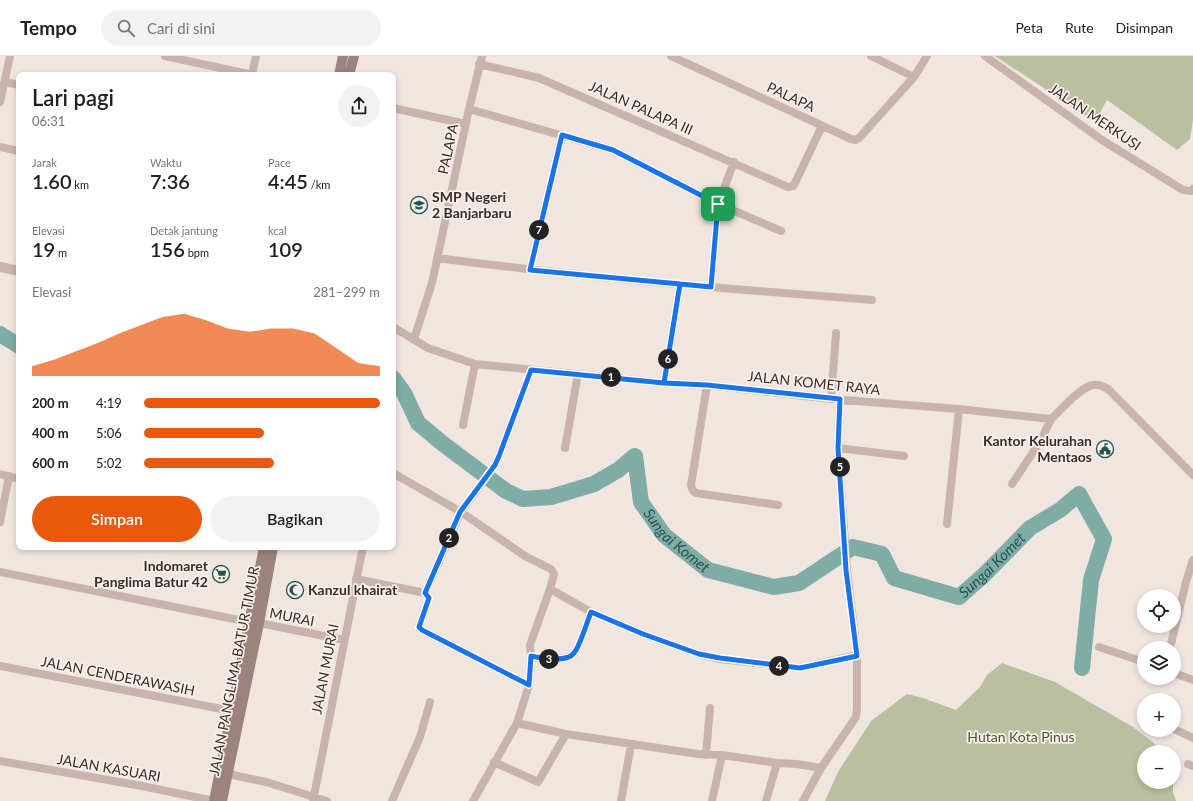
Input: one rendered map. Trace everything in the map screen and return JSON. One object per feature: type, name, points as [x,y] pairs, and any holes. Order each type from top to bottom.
[{"type":"main road","points":[[340,72],[343,56]]},
{"type":"main road","points":[[350,72],[354,56]]},
{"type":"main road","name":"JALAN PANGLIMA BATUR TIMUR","points":[[254,623],[264,550]]},
{"type":"main road","name":"JALAN PANGLIMA BATUR TIMUR","points":[[222,801],[254,623],[272,550]]},
{"type":"main road","name":"JALAN PANGLIMA BATUR TIMUR","points":[[214,801],[232,711],[242,684]]},
{"type":"street","points":[[0,102],[10,56]]},
{"type":"street","points":[[166,56],[188,58],[241,72]]},
{"type":"street","points":[[253,72],[256,56]]},
{"type":"street","name":"PALAPA","points":[[671,56],[822,126],[856,140],[914,77]]},
{"type":"street","points":[[871,56],[914,77],[927,56]]},
{"type":"street","name":"JALAN MERKUSI","points":[[985,56],[1102,140],[1183,190],[1191,191],[1193,189]]},
{"type":"street","name":"PALAPA","points":[[414,339],[432,283],[469,109],[481,60]]},
{"type":"street","name":"JALAN PALAPA III","points":[[481,60],[540,78],[788,187],[793,186],[822,126]]},
{"type":"street","points":[[5,82],[16,84]]},
{"type":"street","points":[[396,109],[466,124]]},
{"type":"street","points":[[469,109],[613,150],[718,204],[781,231]]},
{"type":"street","points":[[530,270],[562,135]]},
{"type":"street","points":[[0,147],[16,150]]},
{"type":"street","points":[[711,287],[718,204],[734,162]]},
{"type":"street","points":[[437,258],[530,270],[872,300]]},
{"type":"street","points":[[0,260],[16,263]]},
{"type":"street","points":[[0,267],[16,270]]},
{"type":"street","points":[[664,383],[680,284]]},
{"type":"street","name":"JALAN KOMET RAYA","points":[[396,329],[428,348],[475,364],[1051,419]]},
{"type":"street","points":[[803,801],[821,768],[856,717],[857,704],[857,656],[846,570],[838,448],[836,333]]},
{"type":"street","points":[[463,425],[475,364]]},
{"type":"street","points":[[425,593],[460,512],[496,462],[531,370]]},
{"type":"street","points":[[565,448],[578,374]]},
{"type":"street","points":[[707,385],[691,485],[693,492],[778,505]]},
{"type":"street","points":[[1012,484],[1041,440],[1051,419],[1085,388],[1094,385],[1101,385],[1108,389],[1193,475]]},
{"type":"street","points":[[946,524],[959,410]]},
{"type":"street","points":[[838,448],[904,456]]},
{"type":"street","points":[[0,474],[16,478]]},
{"type":"street","points":[[396,475],[460,512],[525,556],[551,570],[554,576],[530,645],[531,656],[529,685],[517,723],[473,801]]},
{"type":"street","points":[[0,522],[9,476]]},
{"type":"street","name":"JALAN MURAI","points":[[313,799],[362,550]]},
{"type":"street","points":[[1172,641],[1193,560]]},
{"type":"street","name":"MURAI","points":[[0,572],[344,640]]},
{"type":"street","points":[[356,579],[425,593],[429,598],[419,627],[421,630],[529,685]]},
{"type":"street","points":[[550,589],[591,612],[643,634],[692,652],[720,658],[800,668],[857,656]]},
{"type":"street","points":[[531,656],[551,659],[567,658],[574,654],[591,612]]},
{"type":"street","points":[[1099,647],[1137,660]]},
{"type":"street","name":"JALAN CENDERAWASIH","points":[[0,666],[232,711]]},
{"type":"street","points":[[1181,676],[1193,680]]},
{"type":"street","points":[[392,801],[420,737],[430,702]]},
{"type":"street","points":[[706,755],[710,708]]},
{"type":"street","points":[[517,723],[566,734],[631,745],[821,768]]},
{"type":"street","points":[[1181,732],[1193,738]]},
{"type":"street","points":[[494,762],[538,782],[566,734]]},
{"type":"street","points":[[620,801],[631,745]]},
{"type":"street","points":[[712,801],[722,755]]},
{"type":"street","name":"JALAN KASUARI","points":[[0,761],[142,786],[214,801]]},
{"type":"street","points":[[766,801],[777,763]]},
{"type":"street","points":[[228,774],[266,782],[313,799],[327,801]]},
{"type":"green space","points":[[995,56],[1193,56],[1193,120],[1190,139],[1177,150],[1107,100],[1095,122]]},
{"type":"green space","name":"Hutan Kota Pinus","points":[[1002,663],[1055,682],[1133,727],[1137,730],[1137,737],[1146,737],[1157,745],[1137,745],[1137,789],[1173,789],[1176,801],[825,801],[838,772],[871,721],[907,694],[956,710],[980,687],[987,675]]},
{"type":"waterway","name":"Sungai Komet","points":[[0,334],[16,344]]},
{"type":"waterway","name":"Sungai Komet","points":[[396,382],[404,393],[418,423],[506,491],[523,499],[551,497],[594,484],[618,470],[635,456],[641,502],[664,535],[708,570],[774,587],[799,583],[853,547],[882,554],[894,578],[959,597],[985,574],[1030,528],[1060,510],[1079,494],[1104,539],[1091,580],[1082,668]]},
{"type":"place","name":"SMP Negeri 2 Banjarbaru","points":[[419,205]]},
{"type":"place","name":"Kantor Kelurahan Mentaos","points":[[1105,449]]},
{"type":"place","name":"Indomaret Panglima Batur 42","points":[[221,574]]},
{"type":"place","name":"Kanzul khairat","points":[[295,590]]},
{"type":"route","points":[[718,204],[613,150],[562,135],[530,270],[680,284],[672,334],[664,383],[707,385],[840,399],[838,448],[846,570],[857,656],[800,668],[720,658],[699,654],[643,634],[591,612],[574,654],[567,658],[551,659],[531,656],[529,685],[420,629],[419,627],[429,598],[425,593],[439,560],[460,512],[495,465],[531,370],[664,383],[680,284],[711,287],[718,204]]}]
